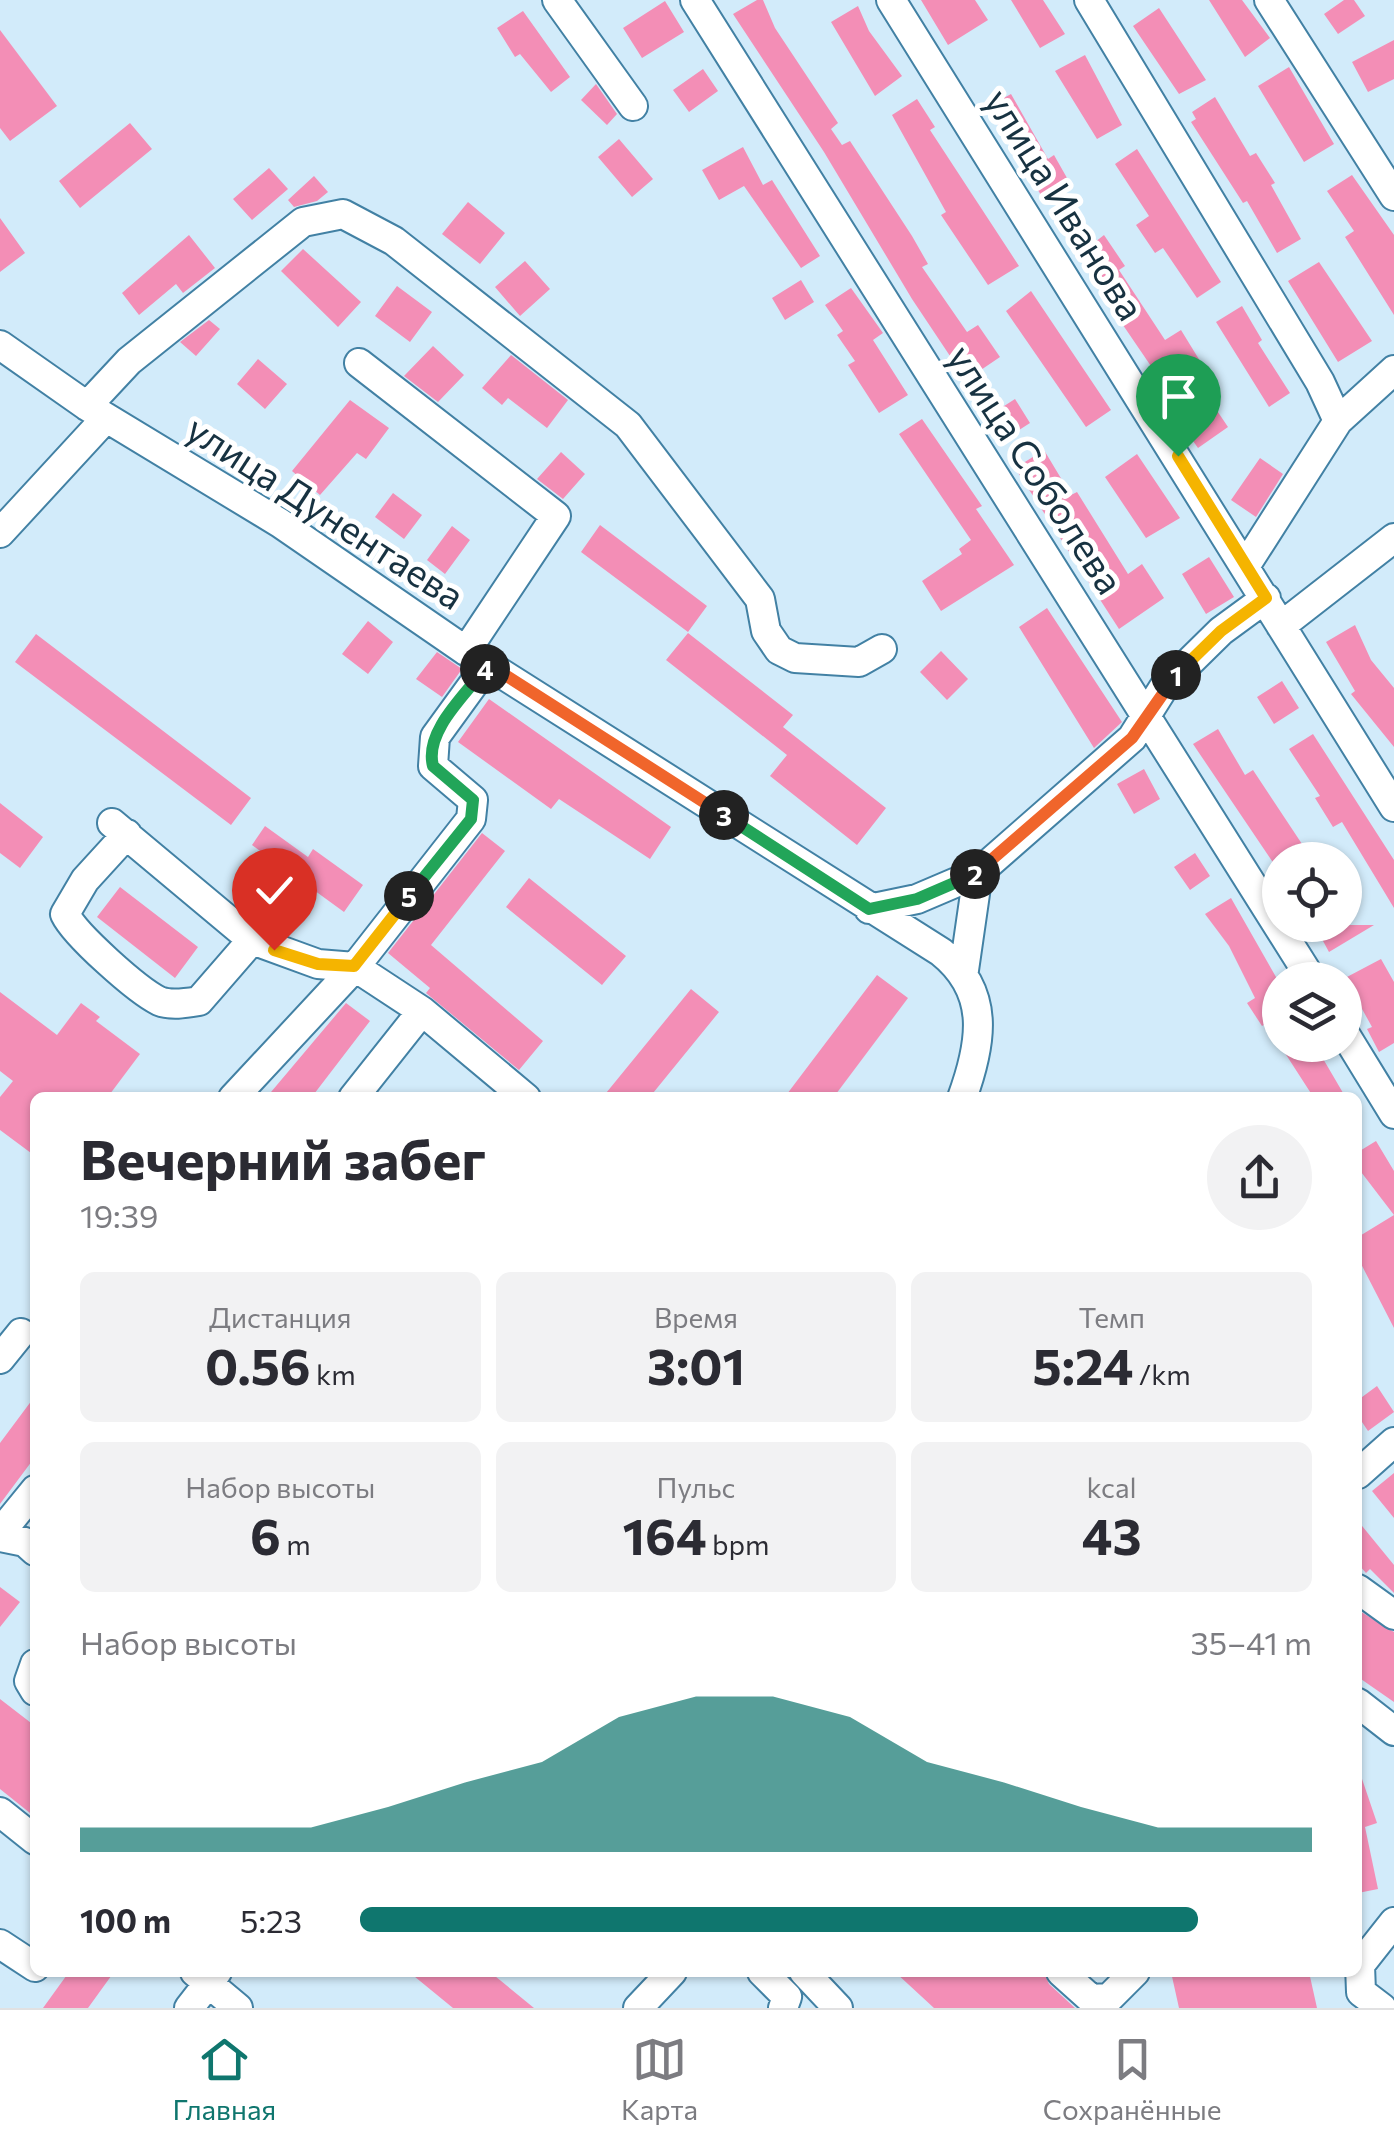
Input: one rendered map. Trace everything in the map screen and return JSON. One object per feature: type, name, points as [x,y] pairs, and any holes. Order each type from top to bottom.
[{"type":"street","points":[[557,0],[633,106]]},
{"type":"street","name":"улица Соболева","points":[[695,0],[1150,716],[1301,962]]},
{"type":"street","name":"улица Иванова","points":[[891,0],[1394,807]]},
{"type":"street","points":[[1089,0],[1320,382],[1338,420]]},
{"type":"street","points":[[1269,0],[1394,196]]},
{"type":"street","points":[[0,533],[96,412],[129,361],[302,222],[343,214],[394,242],[628,425],[760,599],[766,631],[779,650],[806,660],[859,662],[882,648]]},
{"type":"street","name":"улица Дунентаева","points":[[0,346],[96,412],[280,523],[477,658],[964,970]]},
{"type":"street","points":[[238,1092],[354,966],[471,819],[473,800],[433,766],[432,744],[556,516],[359,362]]},
{"type":"street","points":[[1246,565],[1338,420],[1394,370]]},
{"type":"street","points":[[1280,626],[1394,538]]},
{"type":"street","points":[[869,909],[917,899],[978,873],[1132,738],[1150,716],[1164,688],[1221,631],[1266,598]]},
{"type":"street","points":[[252,940],[199,1001],[161,1002],[72,929],[65,914],[120,828],[252,940],[318,964],[354,966],[422,1010],[519,1092]]},
{"type":"street","points":[[964,1092],[978,1054],[978,1019],[964,970],[978,873]]},
{"type":"street","points":[[357,1092],[422,1010]]},
{"type":"street","points":[[1362,1062],[1394,1114]]},
{"type":"street","points":[[0,1359],[7,1333]]},
{"type":"street","points":[[1362,1470],[1394,1442]]},
{"type":"street","points":[[30,1496],[0,1535],[30,1546]]},
{"type":"street","points":[[1362,1591],[1394,1615]]},
{"type":"street","points":[[1362,1706],[1394,1730]]},
{"type":"street","points":[[0,1812],[30,1836]]},
{"type":"street","points":[[1362,1962],[1394,1922]]},
{"type":"street","points":[[0,1944],[30,1965]]},
{"type":"street","points":[[189,2008],[206,1977]]},
{"type":"street","points":[[208,1977],[238,2008]]},
{"type":"street","points":[[638,2008],[667,1977]]},
{"type":"street","points":[[767,1977],[788,1997],[783,2008]]},
{"type":"street","points":[[809,1977],[838,2008]]},
{"type":"street","points":[[1067,1977],[1091,1999],[1108,1998],[1130,1977]]},
{"type":"street","points":[[1360,1977],[1361,1992],[1382,2008]]},
{"type":"building","points":[[763,0],[775,28],[838,123],[831,129],[842,145],[850,141],[912,236],[928,264],[922,267],[967,332],[978,325],[1000,357],[972,376],[962,361],[956,365],[912,299],[824,152],[733,14]]},
{"type":"building","points":[[921,0],[975,0],[988,20],[948,45]]},
{"type":"building","points":[[1011,0],[1043,0],[1065,34],[1040,48]]},
{"type":"building","points":[[1209,0],[1242,0],[1270,38],[1245,57]]},
{"type":"building","points":[[1344,0],[1354,0],[1365,16],[1338,34],[1324,14]]},
{"type":"building","points":[[665,1],[684,32],[642,58],[623,28]]},
{"type":"building","points":[[858,6],[869,31],[902,76],[875,96],[831,22]]},
{"type":"building","points":[[1159,8],[1206,80],[1179,94],[1133,26]]},
{"type":"building","points":[[523,11],[570,77],[551,92],[520,54],[515,57],[497,28]]},
{"type":"building","points":[[0,30],[57,106],[10,141],[0,128]]},
{"type":"building","points":[[1394,40],[1394,79],[1368,92],[1352,62]]},
{"type":"building","points":[[1085,55],[1122,125],[1097,139],[1055,71]]},
{"type":"building","points":[[1289,67],[1334,144],[1304,162],[1258,86]]},
{"type":"building","points":[[703,69],[718,91],[689,112],[673,90]]},
{"type":"building","points":[[596,84],[617,114],[607,125],[581,100]]},
{"type":"building","points":[[1011,94],[1048,159],[1054,155],[1071,185],[1044,200],[987,107]]},
{"type":"building","points":[[1215,97],[1250,156],[1256,153],[1275,183],[1271,185],[1301,239],[1277,253],[1247,201],[1243,203],[1191,122],[1196,119],[1192,112]]},
{"type":"building","points":[[917,99],[935,127],[930,130],[1019,266],[988,285],[941,215],[946,212],[892,115]]},
{"type":"building","points":[[130,123],[152,149],[80,208],[59,181]]},
{"type":"building","points":[[619,139],[653,179],[632,197],[598,157]]},
{"type":"building","points":[[743,147],[763,185],[772,180],[820,256],[801,268],[744,186],[719,200],[702,170]]},
{"type":"building","points":[[1137,149],[1221,282],[1197,298],[1163,248],[1155,253],[1136,225],[1149,216],[1115,164]]},
{"type":"building","points":[[269,168],[288,189],[252,220],[233,199]]},
{"type":"building","points":[[1352,175],[1394,235],[1394,315],[1345,237],[1354,231],[1327,191]]},
{"type":"building","points":[[314,176],[328,192],[317,201],[294,207],[288,200]]},
{"type":"building","points":[[468,202],[505,233],[480,264],[442,234]]},
{"type":"building","points":[[0,218],[25,253],[0,272]]},
{"type":"building","points":[[189,235],[215,268],[183,293],[176,284],[139,315],[122,293]]},
{"type":"building","points":[[1104,235],[1125,266],[1119,270],[1165,340],[1181,330],[1208,374],[1197,381],[1228,427],[1198,448],[1181,424],[1187,419],[1110,306],[1115,303],[1081,253]]},
{"type":"building","points":[[303,249],[361,302],[338,327],[281,271]]},
{"type":"building","points":[[525,261],[550,289],[520,316],[495,287]]},
{"type":"building","points":[[1319,262],[1372,341],[1338,362],[1288,281]]},
{"type":"building","points":[[801,280],[814,302],[785,320],[772,298]]},
{"type":"building","points":[[397,286],[432,312],[410,342],[375,316]]},
{"type":"building","points":[[851,288],[883,333],[873,340],[908,395],[879,413],[848,365],[855,361],[837,335],[843,331],[825,305]]},
{"type":"building","points":[[1031,291],[1111,410],[1086,427],[1006,311]]},
{"type":"building","points":[[1242,306],[1262,340],[1258,343],[1290,393],[1269,407],[1216,322]]},
{"type":"building","points":[[209,320],[220,329],[196,356],[180,342]]},
{"type":"building","points":[[433,346],[464,375],[438,402],[404,376]]},
{"type":"building","points":[[511,355],[568,400],[547,428],[508,398],[502,405],[482,388]]},
{"type":"building","points":[[258,359],[287,384],[265,409],[237,384]]},
{"type":"building","points":[[1015,399],[1030,423],[1002,441],[987,417]]},
{"type":"building","points":[[350,400],[389,428],[366,459],[357,453],[320,495],[292,471]]},
{"type":"building","points":[[922,419],[982,506],[976,509],[1014,565],[941,611],[922,581],[962,554],[959,549],[971,540],[899,434]]},
{"type":"building","points":[[1044,450],[1071,495],[1077,492],[1128,574],[1142,564],[1164,598],[1119,629],[1015,468]]},
{"type":"building","points":[[561,452],[585,474],[563,499],[537,479]]},
{"type":"building","points":[[1137,454],[1180,518],[1146,538],[1105,477]]},
{"type":"building","points":[[1260,458],[1283,474],[1256,517],[1231,500]]},
{"type":"building","points":[[393,493],[422,515],[404,539],[375,517]]},
{"type":"building","points":[[600,525],[707,606],[688,632],[581,552]]},
{"type":"building","points":[[452,526],[470,540],[445,574],[427,560]]},
{"type":"building","points":[[1209,557],[1234,597],[1206,614],[1182,574]]},
{"type":"building","points":[[1047,608],[1122,722],[1094,748],[1019,627]]},
{"type":"building","points":[[368,621],[393,642],[368,674],[342,654]]},
{"type":"building","points":[[1355,625],[1371,660],[1394,688],[1394,747],[1351,694],[1355,691],[1326,642]]},
{"type":"building","points":[[688,633],[793,715],[783,727],[886,808],[857,845],[770,776],[787,755],[666,660]]},
{"type":"building","points":[[36,634],[251,798],[231,825],[15,662]]},
{"type":"building","points":[[941,651],[968,679],[947,700],[920,672]]},
{"type":"building","points":[[437,652],[462,669],[442,697],[416,679]]},
{"type":"building","points":[[1282,681],[1299,708],[1274,724],[1257,697]]},
{"type":"building","points":[[489,699],[671,827],[650,859],[559,799],[551,809],[458,742]]},
{"type":"building","points":[[1218,729],[1245,775],[1253,770],[1301,842],[1262,842],[1262,846],[1193,744]]},
{"type":"building","points":[[1313,734],[1394,860],[1394,908],[1362,855],[1362,842],[1354,842],[1342,822],[1333,827],[1315,798],[1320,796],[1289,749]]},
{"type":"building","points":[[1144,769],[1160,799],[1134,814],[1117,784]]},
{"type":"building","points":[[0,803],[43,837],[20,868],[0,853]]},
{"type":"building","points":[[265,826],[308,857],[313,849],[363,885],[344,912],[252,845]]},
{"type":"building","points":[[482,833],[505,851],[431,945],[543,1041],[519,1070],[426,993],[430,988],[388,953]]},
{"type":"building","points":[[1195,853],[1210,876],[1190,890],[1174,867]]},
{"type":"building","points":[[529,878],[626,956],[602,985],[506,907]]},
{"type":"building","points":[[120,887],[198,947],[175,978],[97,917]]},
{"type":"building","points":[[1231,898],[1267,962],[1262,962],[1262,1026],[1247,1003],[1255,998],[1229,946],[1205,914]]},
{"type":"building","points":[[1324,942],[1346,942],[1329,952]]},
{"type":"building","points":[[1381,959],[1394,982],[1394,1043],[1379,1052],[1362,1009],[1362,969]]},
{"type":"building","points":[[877,975],[908,998],[838,1092],[789,1092]]},
{"type":"building","points":[[691,989],[719,1012],[654,1092],[607,1092]]},
{"type":"building","points":[[0,992],[57,1035],[81,1003],[100,1017],[96,1021],[140,1054],[112,1092],[30,1092],[30,1152],[0,1130],[0,1097],[13,1081],[0,1071]]},
{"type":"building","points":[[346,1003],[370,1021],[316,1092],[271,1092]]},
{"type":"building","points":[[1291,1062],[1325,1062],[1342,1092],[1310,1092]]},
{"type":"building","points":[[1376,1141],[1394,1171],[1394,1215],[1362,1173],[1362,1150]]},
{"type":"building","points":[[1394,1215],[1394,1328],[1362,1266],[1362,1235]]},
{"type":"building","points":[[1377,1386],[1394,1412],[1368,1431],[1362,1422],[1362,1397]]},
{"type":"building","points":[[30,1403],[30,1464],[0,1504],[0,1443]]},
{"type":"building","points":[[1394,1473],[1394,1518],[1372,1491]]},
{"type":"building","points":[[1362,1526],[1394,1565],[1394,1593],[1370,1569],[1366,1573],[1362,1568]]},
{"type":"building","points":[[0,1587],[20,1602],[0,1627]]},
{"type":"building","points":[[1362,1612],[1394,1632],[1394,1702],[1362,1680]]},
{"type":"building","points":[[0,1699],[30,1722],[30,1813],[0,1789]]},
{"type":"building","points":[[1362,1779],[1377,1823],[1365,1827],[1378,1889],[1362,1892]]},
{"type":"building","points":[[65,1977],[110,1977],[88,2008],[43,2008]]},
{"type":"building","points":[[415,1977],[496,1977],[534,2008],[453,2008]]},
{"type":"building","points":[[900,1977],[1046,1977],[1075,2008],[934,2008]]},
{"type":"building","points":[[1172,1977],[1310,1977],[1317,2008],[1179,2008]]},
{"type":"route","points":[[274,950],[318,964],[354,966],[471,819],[473,800],[433,766],[432,744],[488,664],[869,909],[917,899],[978,873],[1132,738],[1150,716],[1164,688],[1221,631],[1266,598],[1178,456]]}]
